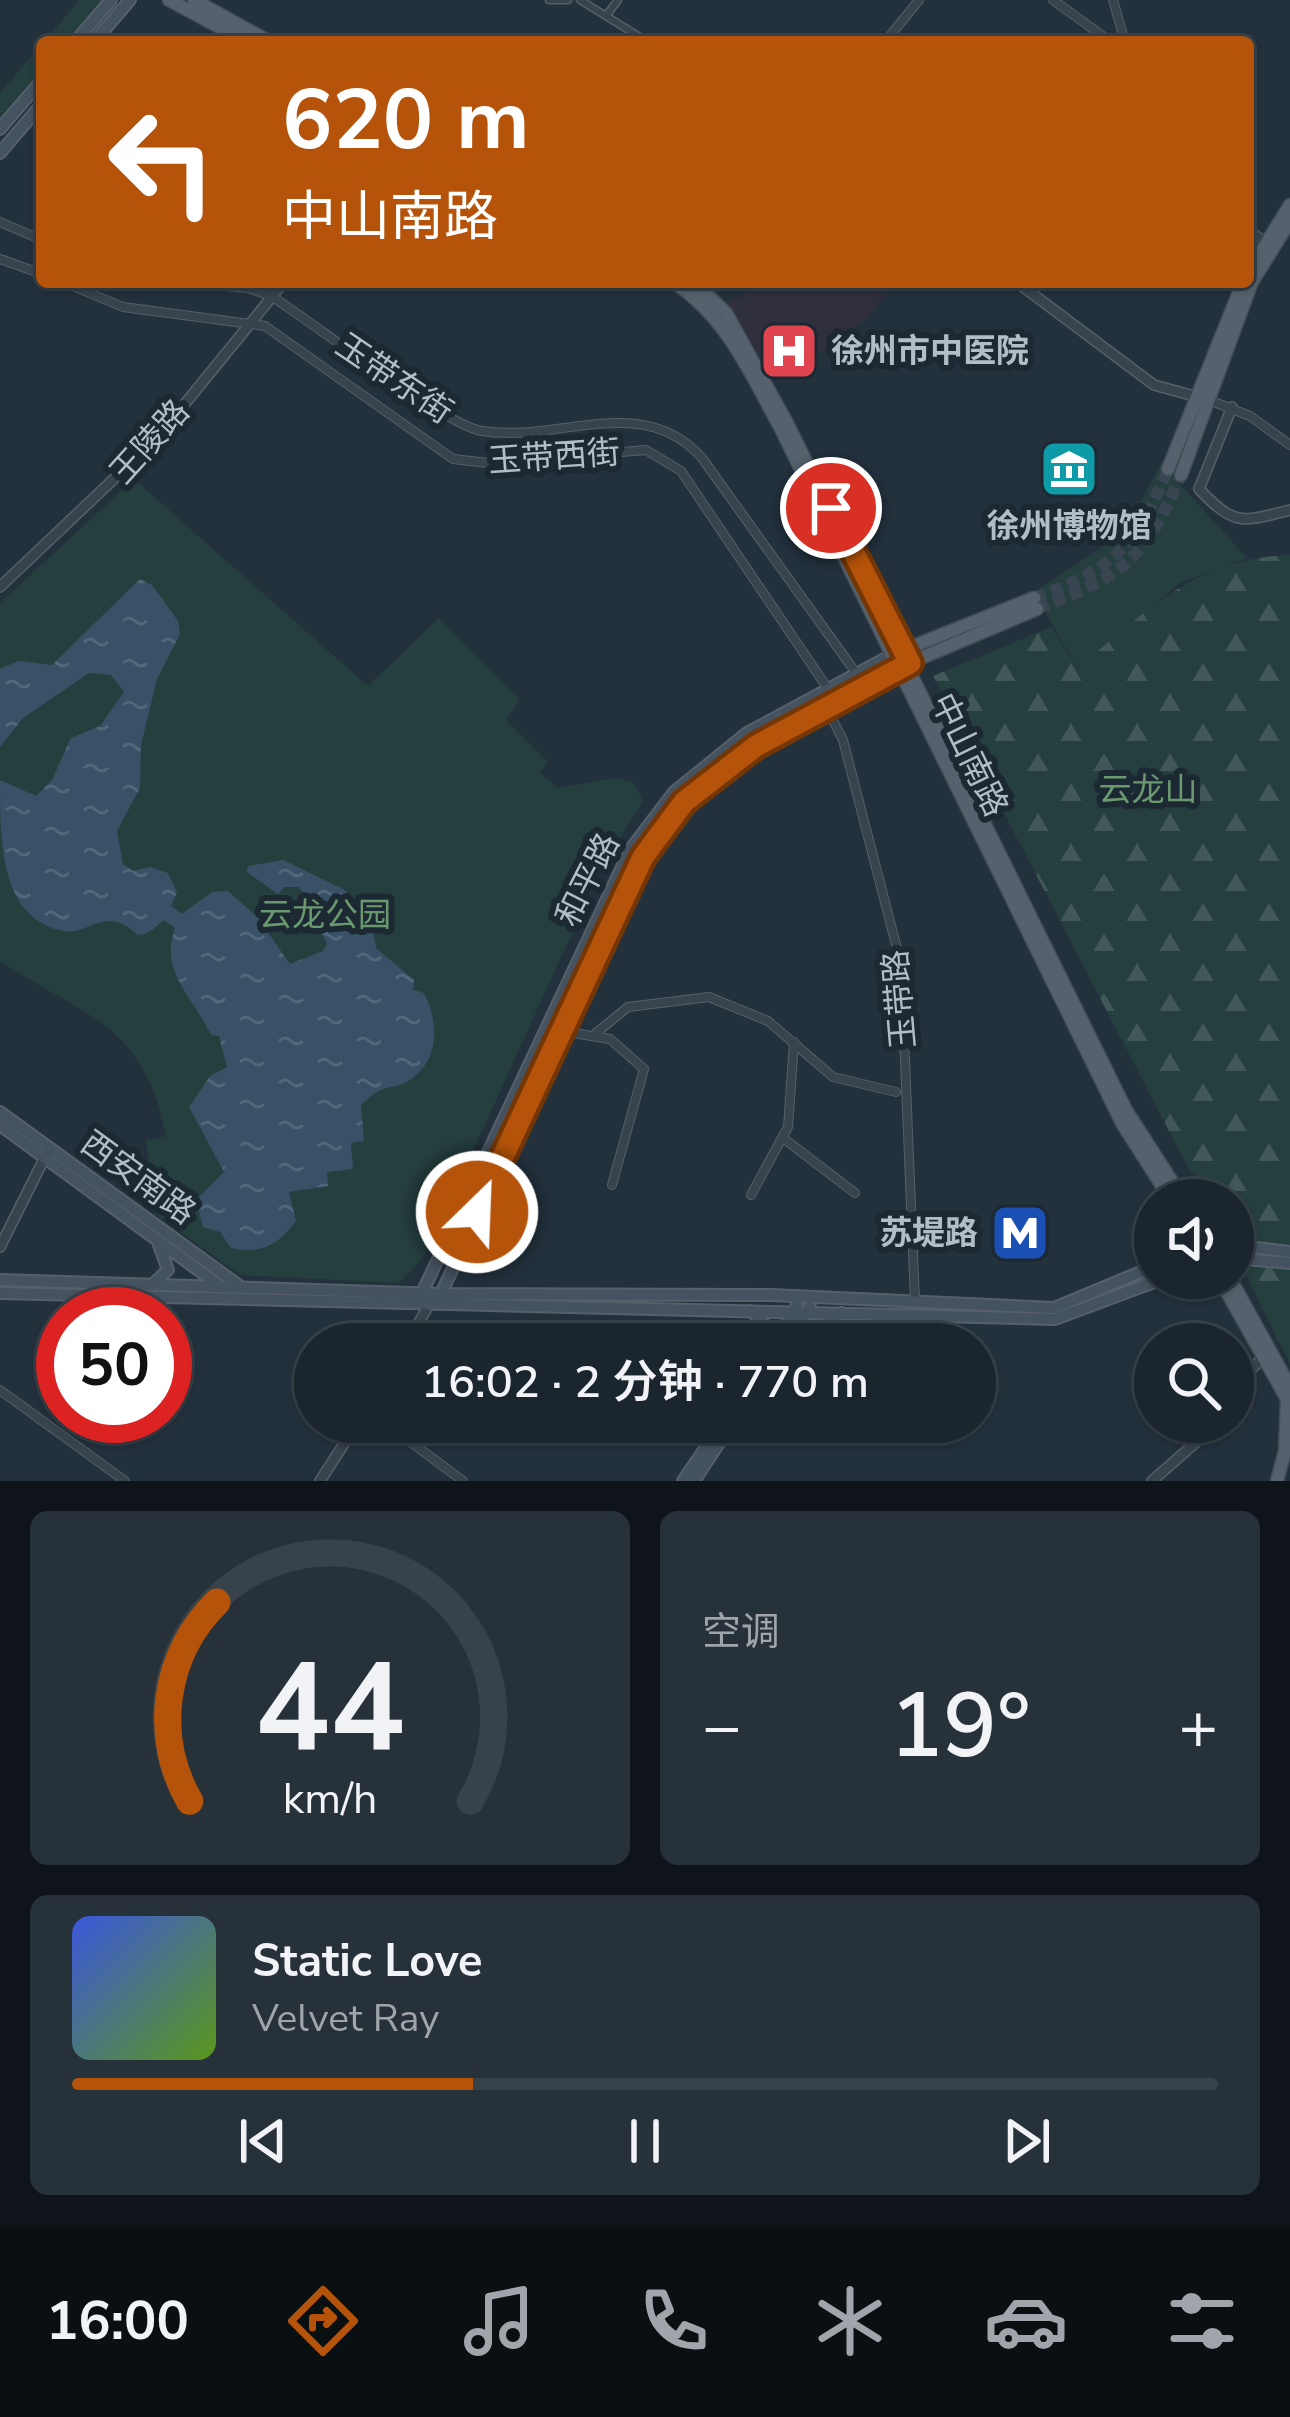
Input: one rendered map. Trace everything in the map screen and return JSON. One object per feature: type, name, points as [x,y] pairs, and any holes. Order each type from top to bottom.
[{"type":"main road","points":[[80,36],[111,0]]},
{"type":"main road","points":[[99,36],[130,0]]},
{"type":"main road","points":[[169,0],[236,36]]},
{"type":"main road","points":[[194,0],[259,36]]},
{"type":"main road","points":[[0,129],[36,87]]},
{"type":"main road","points":[[0,153],[36,111]]},
{"type":"main road","points":[[1254,267],[1278,242],[1290,205]]},
{"type":"main road","points":[[1254,279],[1290,221]]},
{"type":"main road","name":"中山南路","points":[[682,288],[705,304],[728,332],[780,427],[900,659],[1123,1125],[1158,1179]]},
{"type":"main road","name":"中山南路","points":[[700,288],[726,313],[746,347],[1126,1109],[1171,1179]]},
{"type":"main road","points":[[1175,472],[1241,288]]},
{"type":"main road","points":[[1203,398],[1249,288]]},
{"type":"main road","name":"和平路","points":[[422,1293],[630,850],[674,792],[747,734],[856,673],[1035,604]]},
{"type":"main road","name":"和平路","points":[[429,1305],[441,1294],[643,857],[684,802],[756,746],[900,659]]},
{"type":"main road","name":"西安南路","points":[[0,1112],[220,1286]]},
{"type":"main road","name":"西安南路","points":[[0,1125],[48,1151],[241,1294]]},
{"type":"main road","points":[[153,1284],[167,1270],[157,1239]]},
{"type":"main road","points":[[1254,1248],[1290,1252]]},
{"type":"main road","points":[[1254,1260],[1290,1263]]},
{"type":"main road","points":[[943,1309],[1054,1308],[1134,1275]]},
{"type":"main road","points":[[0,1280],[220,1286],[241,1294],[429,1305],[847,1311],[920,1306]]},
{"type":"main road","points":[[0,1293],[802,1297],[1055,1319],[1134,1290]]},
{"type":"main road","points":[[422,1293],[429,1305]]},
{"type":"main road","points":[[786,1323],[802,1297]]},
{"type":"main road","points":[[799,1323],[816,1298]]},
{"type":"main road","points":[[1231,1299],[1287,1399],[1285,1451],[1277,1481]]},
{"type":"main road","points":[[1242,1299],[1290,1387]]},
{"type":"main road","points":[[748,1309],[763,1323]]},
{"type":"main road","points":[[828,1323],[847,1311]]},
{"type":"main road","points":[[683,1481],[709,1443]]},
{"type":"main road","points":[[694,1481],[719,1443]]},
{"type":"street","points":[[549,0],[568,0]]},
{"type":"street","points":[[580,0],[638,36]]},
{"type":"street","points":[[606,16],[618,0]]},
{"type":"street","points":[[890,36],[919,0]]},
{"type":"street","points":[[1053,0],[1103,36]]},
{"type":"street","points":[[1113,0],[1123,36]]},
{"type":"street","points":[[0,222],[36,237]]},
{"type":"street","points":[[0,259],[36,272]]},
{"type":"street","name":"玉带西街","points":[[77,288],[123,307],[253,320],[453,459],[488,463],[646,450],[671,462],[828,689]]},
{"type":"street","name":"玉带东街","points":[[248,288],[479,431],[641,422],[669,429],[702,458],[856,673]]},
{"type":"street","name":"王陵路","points":[[0,587],[109,488],[279,288]]},
{"type":"street","points":[[1025,288],[1154,385],[1232,407],[1290,445]]},
{"type":"street","points":[[1232,407],[1199,488],[1220,511],[1243,522],[1290,510]]},
{"type":"street","name":"玉带路","points":[[826,707],[843,740],[901,964],[920,1306]]},
{"type":"street","points":[[596,1033],[628,1007],[700,995],[768,1021],[833,1077],[896,1092]]},
{"type":"street","points":[[560,1030],[596,1033],[632,1054],[644,1069],[612,1185]]},
{"type":"street","points":[[751,1195],[783,1138],[790,1114],[794,1041]]},
{"type":"street","points":[[783,1138],[855,1193]]},
{"type":"street","points":[[0,1247],[48,1151]]},
{"type":"street","name":"和平路","points":[[418,1323],[429,1305]]},
{"type":"street","points":[[1254,1366],[1264,1357]]},
{"type":"street","points":[[0,1390],[125,1481]]},
{"type":"street","points":[[320,1481],[344,1443]]},
{"type":"street","points":[[412,1443],[463,1481]]},
{"type":"street","points":[[1152,1481],[1195,1443]]},
{"type":"shaded area","name":"徐州市中医院","points":[[752,288],[890,288],[867,318],[777,383],[727,304]]},
{"type":"green space","points":[[79,0],[105,0],[74,36],[49,36]]},
{"type":"green space","points":[[36,51],[36,81],[0,124],[0,93]]},
{"type":"green space","points":[[1161,463],[1247,558],[1180,583],[1077,668],[1034,592],[1125,532]]},
{"type":"green space","name":"云龙公园","points":[[134,479],[368,686],[439,618],[520,699],[506,720],[548,762],[540,773],[558,788],[615,778],[633,782],[643,801],[604,863],[425,1256],[399,1283],[240,1275],[154,1213],[146,1140],[166,1136],[143,1069],[107,1027],[0,961],[0,603]]},
{"type":"green space","name":"云龙山","points":[[1290,555],[1290,1364],[1254,1291],[1254,1179],[1196,1179],[1184,1160],[933,676],[1051,627],[1077,668],[1174,591],[1226,566]]},
{"type":"water","name":"云龙公园","points":[[140,579],[152,585],[178,621],[180,634],[157,679],[141,745],[140,788],[117,831],[123,864],[133,871],[150,867],[168,873],[177,892],[171,906],[182,914],[212,892],[228,891],[257,917],[290,964],[323,951],[327,944],[320,930],[331,919],[298,887],[284,887],[278,894],[247,872],[248,866],[283,860],[343,889],[371,917],[376,948],[414,980],[413,990],[424,993],[432,1016],[432,1051],[420,1072],[382,1089],[361,1105],[364,1141],[351,1143],[353,1169],[327,1172],[328,1186],[289,1192],[296,1221],[282,1237],[260,1249],[231,1248],[220,1232],[203,1227],[196,1200],[224,1172],[189,1107],[210,1076],[227,1067],[219,1036],[211,1035],[175,971],[171,944],[175,928],[164,920],[140,935],[109,921],[70,931],[43,924],[16,894],[3,852],[0,780],[36,796],[52,780],[71,738],[100,726],[124,692],[111,675],[89,673],[23,718],[0,747],[0,669],[18,661],[52,665]]},
{"type":"tunnel","points":[[1034,598],[1084,577],[1119,552],[1145,518],[1168,469]]},
{"type":"tunnel","points":[[1037,609],[1091,586],[1127,562],[1155,528],[1181,475]]},
{"type":"place","name":"徐州市中医院","points":[[789,351]]},
{"type":"place","name":"徐州博物馆","points":[[1069,469]]},
{"type":"place","name":"苏堤路","points":[[1020,1233]]},
{"type":"route","points":[[477,1212],[643,857],[684,802],[756,746],[910,663],[831,508]]}]
